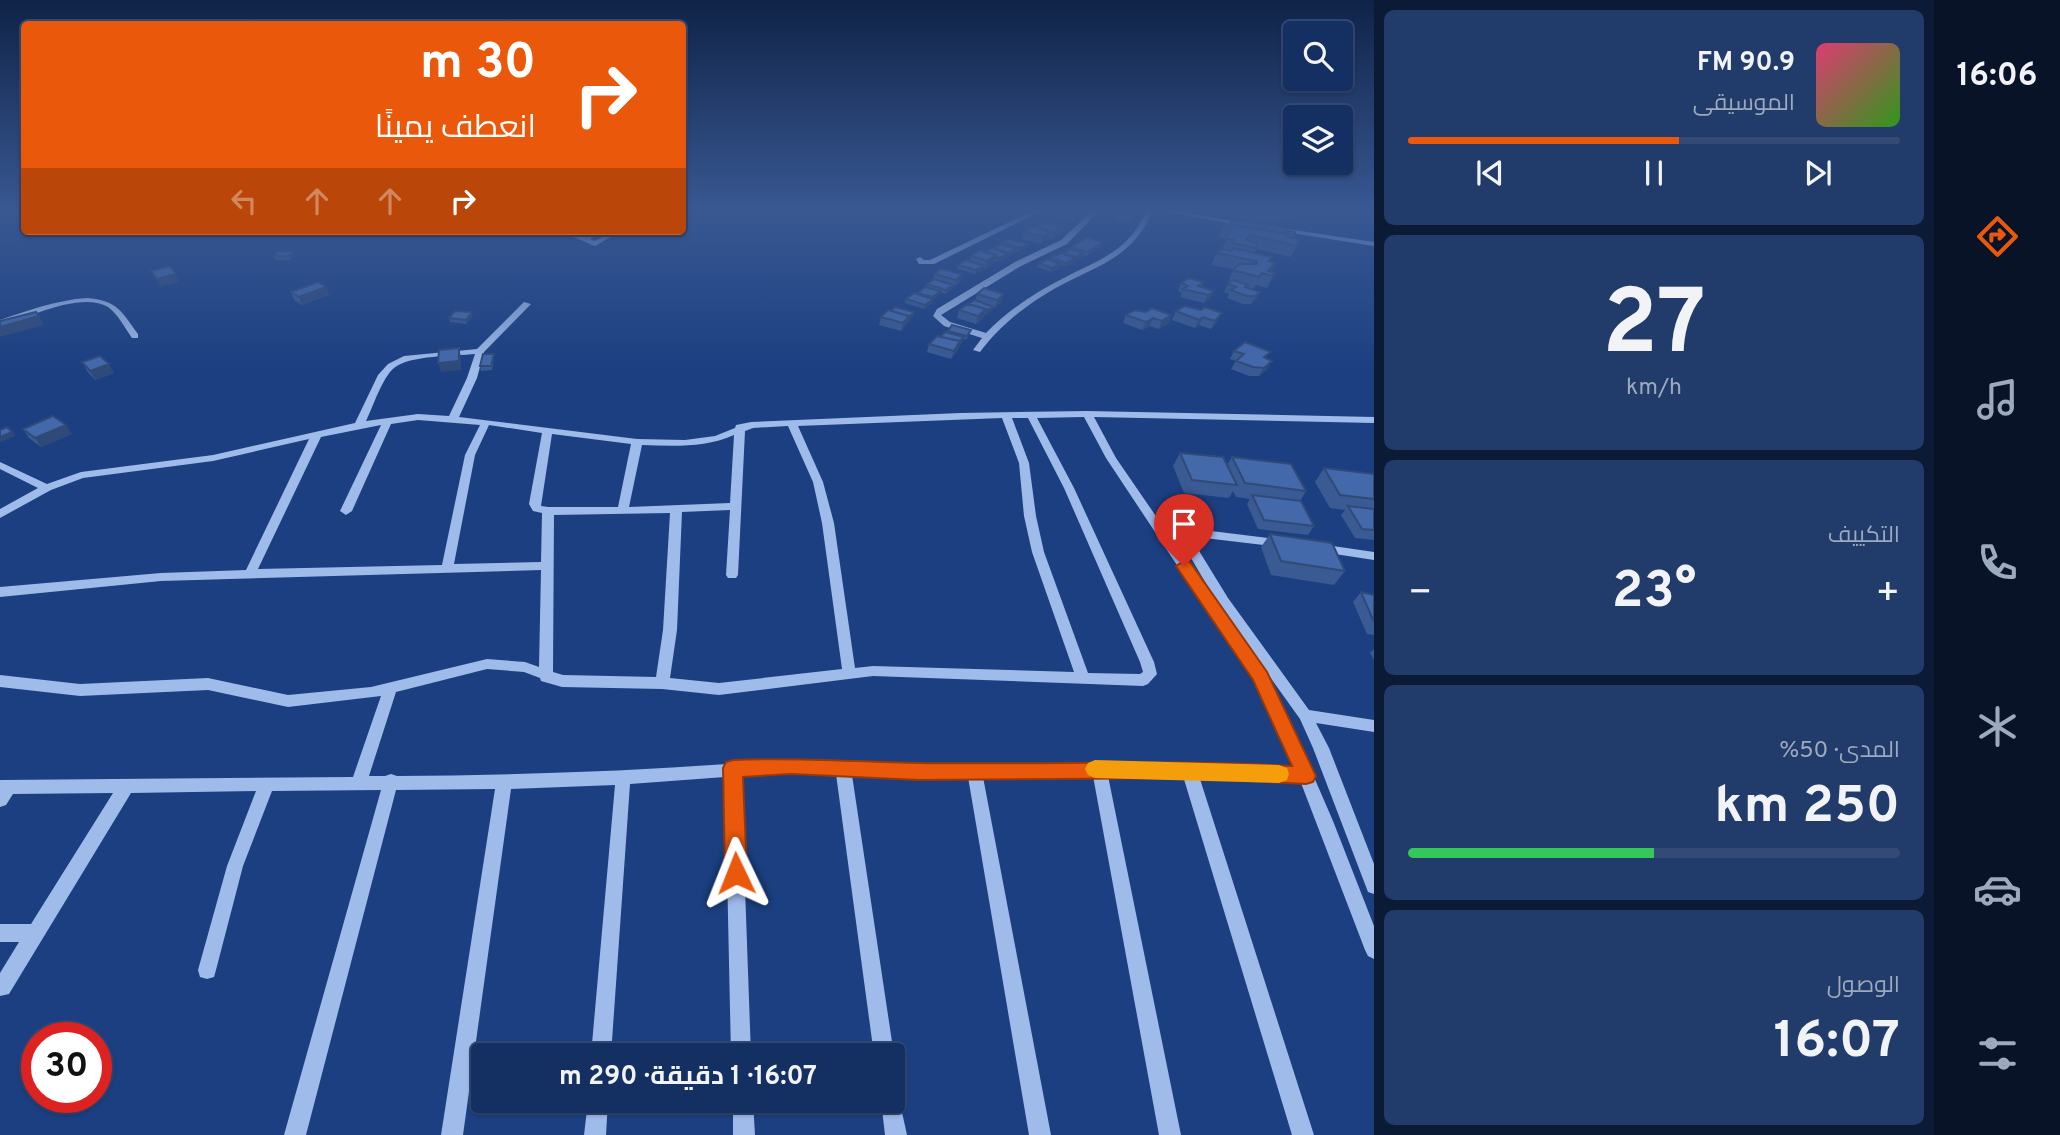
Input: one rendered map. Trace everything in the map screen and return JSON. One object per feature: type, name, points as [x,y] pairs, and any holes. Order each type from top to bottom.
[{"type":"street","points":[[986,337],[947,324],[937,316],[940,311],[1017,264]]},
{"type":"street","points":[[977,350],[986,337],[1027,301],[1099,264]]},
{"type":"street","points":[[0,323],[59,304],[99,301],[113,307],[135,336]]},
{"type":"street","points":[[453,419],[472,378],[480,351],[527,304]]},
{"type":"street","points":[[359,425],[383,375],[391,366],[404,359],[480,351]]},
{"type":"street","points":[[1087,414],[1111,458],[1261,677],[1306,776],[1374,950]]},
{"type":"street","points":[[0,514],[47,488],[81,475],[213,458],[387,420],[453,419],[637,442],[705,441],[740,427],[792,423],[1006,415],[1087,414],[1374,420]]},
{"type":"street","points":[[1006,415],[1024,463],[1030,516],[1038,552],[1083,678]]},
{"type":"street","points":[[0,681],[80,690],[208,684],[288,701],[344,697],[487,664],[525,667],[562,681],[662,683],[732,688],[849,672],[932,672],[1139,680],[1150,674],[1069,488],[1031,415]]},
{"type":"street","points":[[346,511],[387,420]]},
{"type":"street","points":[[447,568],[470,455],[486,422]]},
{"type":"street","points":[[792,423],[818,482],[828,523],[849,672]]},
{"type":"street","points":[[732,575],[740,427]]},
{"type":"street","points":[[548,429],[535,504],[537,508],[548,511],[623,511],[736,506]]},
{"type":"street","points":[[250,573],[317,434]]},
{"type":"street","points":[[623,511],[637,442]]},
{"type":"street","points":[[0,464],[47,488]]},
{"type":"street","points":[[662,683],[670,630],[676,509]]},
{"type":"street","points":[[546,677],[548,511]]},
{"type":"street","points":[[1374,556],[1195,533],[1189,535],[1187,541],[1223,601],[1305,715],[1321,748],[1374,886]]},
{"type":"street","points":[[0,592],[161,577],[548,566]]},
{"type":"street","points":[[359,782],[391,688]]},
{"type":"street","points":[[1305,715],[1374,726]]},
{"type":"street","points":[[3,791],[267,783],[504,782],[623,778],[733,768],[1189,769],[1306,776]]},
{"type":"street","points":[[733,768],[741,1043]]},
{"type":"street","points":[[843,768],[882,1043]]},
{"type":"street","points":[[1099,769],[1170,1135]]},
{"type":"street","points":[[1189,769],[1303,1135]]},
{"type":"street","points":[[974,770],[1040,1135]]},
{"type":"street","points":[[602,1043],[623,778]]},
{"type":"street","points":[[295,1135],[391,781]]},
{"type":"street","points":[[453,1135],[504,782]]},
{"type":"street","points":[[207,970],[235,866],[267,783]]},
{"type":"street","points":[[2,987],[125,788]]},
{"type":"street","points":[[0,933],[35,933]]},
{"type":"street","points":[[595,1135],[597,1113]]},
{"type":"street","points":[[743,1113],[744,1135]]},
{"type":"street","points":[[893,1113],[896,1135]]},
{"type":"building","points":[[978,264],[984,266],[976,270],[958,265]]},
{"type":"building","points":[[1042,264],[1061,264],[1052,268]]},
{"type":"building","points":[[1239,264],[1274,264],[1268,271],[1275,273],[1273,276],[1262,273],[1259,277],[1233,270]]},
{"type":"building","points":[[170,266],[176,274],[157,279],[151,271]]},
{"type":"building","points":[[941,269],[962,274],[956,280],[935,274]]},
{"type":"building","points":[[1189,278],[1204,282],[1198,286],[1214,291],[1208,295],[1183,289],[1188,286],[1181,283]]},
{"type":"building","points":[[934,279],[953,285],[946,290],[927,284]]},
{"type":"building","points":[[1233,280],[1260,292],[1255,296],[1247,296],[1231,290],[1236,287],[1228,284]]},
{"type":"building","points":[[318,282],[326,287],[299,297],[291,292]]},
{"type":"building","points":[[925,287],[940,291],[933,297],[918,293]]},
{"type":"building","points":[[984,288],[1004,294],[997,300],[977,294]]},
{"type":"building","points":[[914,293],[933,299],[925,305],[906,299]]},
{"type":"building","points":[[975,300],[993,307],[986,311],[968,304]]},
{"type":"building","points":[[968,304],[986,309],[978,316],[959,310]]},
{"type":"building","points":[[1185,306],[1201,310],[1205,307],[1222,313],[1215,321],[1203,317],[1199,320],[1176,311]]},
{"type":"building","points":[[895,307],[914,312],[909,317],[891,311]]},
{"type":"building","points":[[1152,308],[1171,315],[1162,321],[1153,318],[1146,322],[1126,315],[1135,310],[1146,312]]},
{"type":"building","points":[[888,310],[909,316],[903,323],[881,317]]},
{"type":"building","points":[[455,311],[472,312],[466,320],[449,318]]},
{"type":"building","points":[[36,312],[39,316],[0,327],[0,321]]},
{"type":"building","points":[[952,325],[971,330],[967,336],[948,331]]},
{"type":"building","points":[[945,332],[964,337],[960,341],[940,337]]},
{"type":"building","points":[[937,336],[960,341],[954,351],[929,344]]},
{"type":"building","points":[[1245,342],[1271,352],[1264,357],[1272,361],[1264,368],[1236,361],[1244,354],[1234,351]]},
{"type":"building","points":[[459,348],[459,361],[438,363],[439,350]]},
{"type":"building","points":[[483,354],[494,354],[491,366],[480,366]]},
{"type":"building","points":[[100,356],[109,364],[90,371],[82,362]]},
{"type":"building","points":[[53,416],[66,425],[35,438],[23,429]]},
{"type":"building","points":[[7,427],[12,432],[0,437],[0,430]]},
{"type":"building","points":[[1180,453],[1223,457],[1237,485],[1192,480]]},
{"type":"building","points":[[1232,457],[1291,464],[1306,491],[1245,483]]},
{"type":"building","points":[[1324,468],[1374,474],[1374,499],[1340,495]]},
{"type":"building","points":[[1252,495],[1301,501],[1314,526],[1264,520]]},
{"type":"building","points":[[1348,506],[1374,509],[1374,530],[1362,529]]},
{"type":"building","points":[[1270,534],[1332,543],[1345,571],[1281,561]]},
{"type":"building","points":[[1361,592],[1374,595],[1374,622]]},
{"type":"slow traffic","points":[[1095,769],[1189,769],[1279,774]]},
{"type":"route","points":[[736,873],[733,768],[791,766],[879,771],[1013,768],[1189,769],[1306,776],[1273,698],[1261,677],[1184,566]]}]
